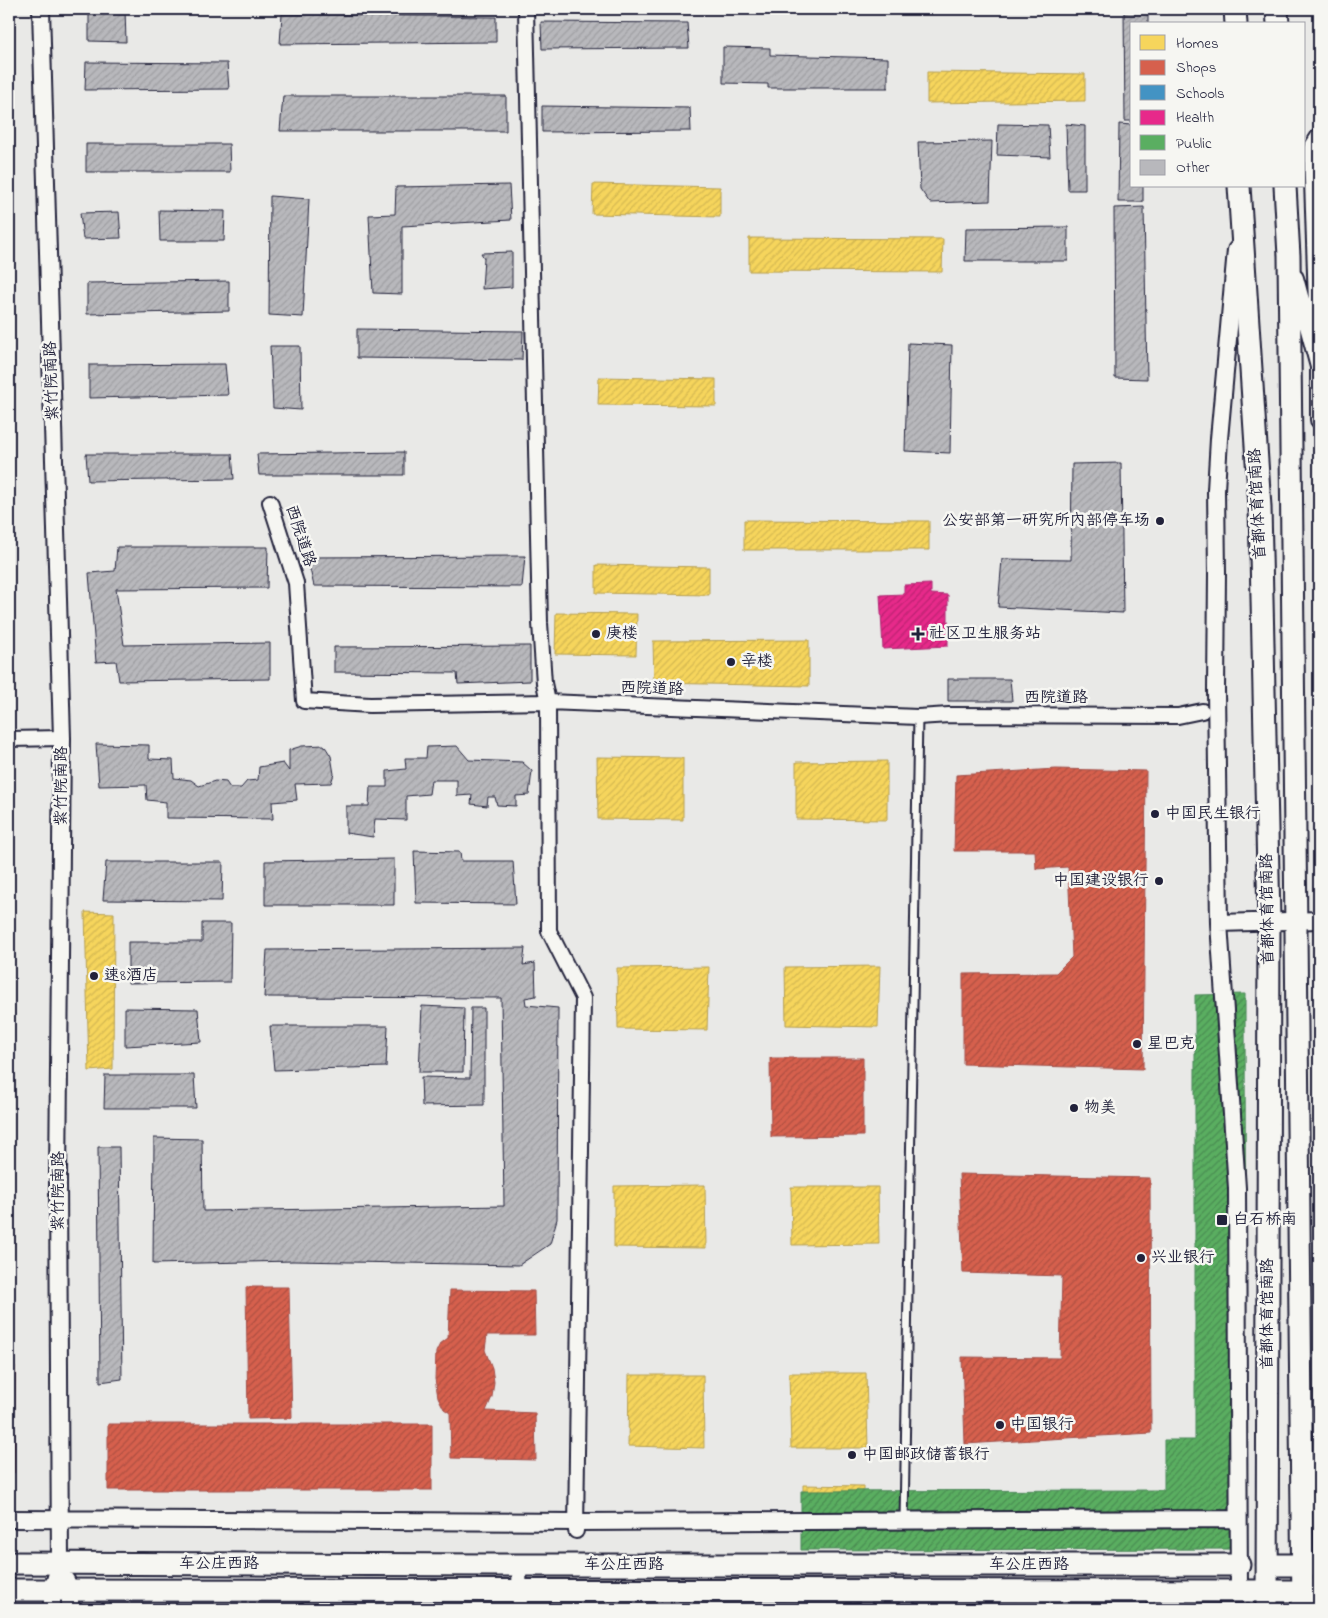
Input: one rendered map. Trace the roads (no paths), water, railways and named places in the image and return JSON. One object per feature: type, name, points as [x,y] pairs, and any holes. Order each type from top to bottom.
[{"type":"main road","points":[[1235,9],[1236,22]]},
{"type":"main road","points":[[1277,9],[1278,22]]},
{"type":"main road","name":"首都体育馆南路","points":[[1239,188],[1260,507],[1269,921],[1266,1600]]},
{"type":"main road","name":"首都体育馆南路","points":[[1285,188],[1289,256],[1296,920],[1311,1565],[1308,1597]]},
{"type":"main road","name":"车公庄西路","points":[[9,1563],[519,1566],[1239,1566]]},
{"type":"main road","points":[[1267,1565],[1311,1565]]},
{"type":"main road","name":"车公庄西路","points":[[9,1590],[61,1600],[1151,1600],[1240,1591],[1266,1600],[1308,1597]]},
{"type":"street","name":"紫竹院南路","points":[[41,9],[62,738],[58,1178],[61,1600]]},
{"type":"street","points":[[526,9],[540,623],[544,683],[548,702],[549,931],[583,998],[576,1527]]},
{"type":"street","points":[[1319,137],[1312,148],[1319,367]]},
{"type":"street","name":"首都体育馆南路","points":[[1239,210],[1216,490],[1216,690],[1219,923],[1237,1188],[1240,1591]]},
{"type":"street","name":"首都体育馆南路","points":[[1289,256],[1319,367],[1319,420]]},
{"type":"street","name":"西院道路","points":[[270,502],[296,583],[304,702],[370,705],[548,702],[918,717],[950,715],[1178,716],[1202,711]]},
{"type":"street","points":[[9,739],[62,738]]},
{"type":"street","points":[[1219,923],[1319,920]]},
{"type":"street","points":[[9,1519],[576,1527],[904,1521],[1238,1519]]},
{"type":"street","points":[[519,1566],[520,1600]]},
{"type":"lane","points":[[904,1521],[918,717]]},
{"type":"place","name":"公安部第一研究所内部停车场","points":[[1160,521]]},
{"type":"place","name":"庚楼","points":[[596,634]]},
{"type":"place","name":"社区卫生服务站","points":[[918,634]]},
{"type":"place","name":"辛楼","points":[[731,662]]},
{"type":"place","name":"中国民生银行","points":[[1155,814]]},
{"type":"place","name":"中国建设银行","points":[[1159,881]]},
{"type":"place","name":"速8酒店","points":[[94,976]]},
{"type":"place","name":"星巴克","points":[[1137,1044]]},
{"type":"place","name":"物美","points":[[1074,1108]]},
{"type":"place","name":"白石桥南","points":[[1222,1220]]},
{"type":"place","name":"兴业银行","points":[[1141,1258]]},
{"type":"place","name":"中国银行","points":[[1000,1425]]},
{"type":"place","name":"中国邮政储蓄银行","points":[[852,1455]]}]
